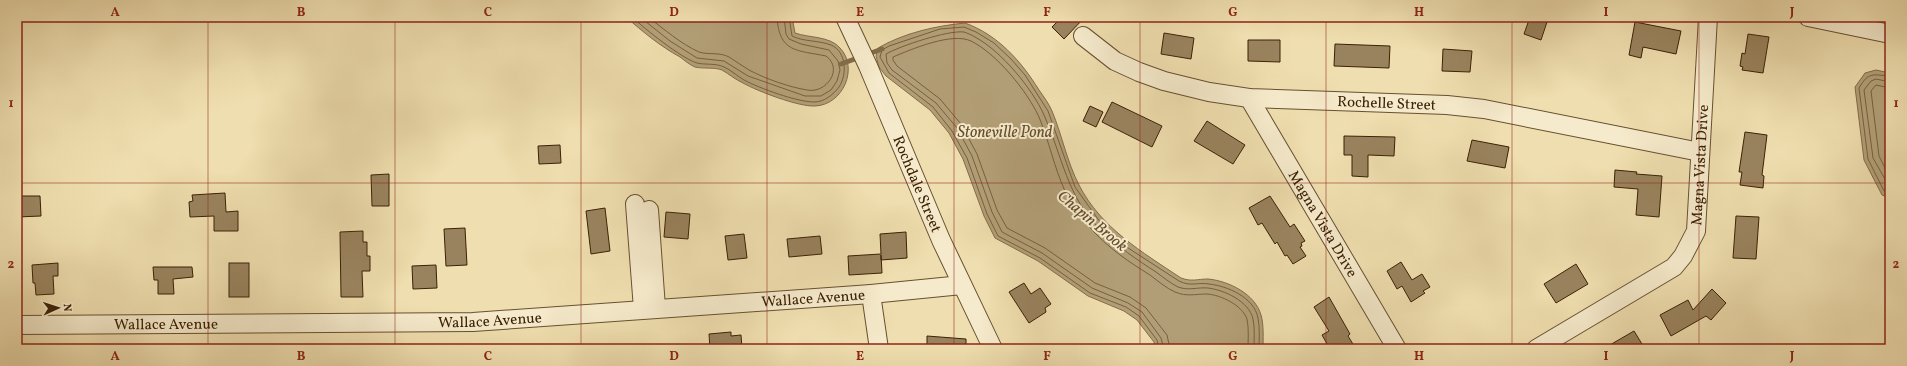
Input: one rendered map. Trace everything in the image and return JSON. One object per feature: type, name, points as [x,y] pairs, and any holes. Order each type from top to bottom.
[{"type":"street","name":"Rochdale Street","points":[[845,17],[868,66],[941,240],[993,349]]},
{"type":"street","name":"Magna Vista Drive","points":[[1536,349],[1660,277],[1680,261],[1696,231],[1708,17]]},
{"type":"street","points":[[1808,17],[1890,34]]},
{"type":"street","name":"Rochelle Street","points":[[1083,36],[1115,60],[1139,72],[1189,88],[1249,98],[1447,105],[1484,109],[1700,152]]},
{"type":"street","name":"Magna Vista Drive","points":[[1249,98],[1397,349]]},
{"type":"street","points":[[642,207],[649,309]]},
{"type":"street","name":"Wallace Avenue","points":[[17,326],[473,322],[871,294],[962,285]]},
{"type":"street","points":[[871,294],[879,349]]},
{"type":"water","points":[[626,17],[792,17],[795,33],[831,41],[840,48],[846,56],[848,75],[840,92],[825,104],[808,106],[799,104],[758,90],[740,82],[722,70],[698,68],[693,66],[645,33]]},
{"type":"water","name":"Stoneville Pond","points":[[965,23],[988,34],[1008,50],[1032,79],[1052,111],[1071,167],[1079,185],[1099,214],[1124,238],[1181,278],[1191,280],[1216,280],[1232,286],[1247,295],[1258,308],[1261,315],[1263,328],[1263,349],[1156,349],[1154,342],[1137,320],[1124,311],[1088,296],[1038,261],[995,238],[984,216],[963,159],[949,133],[930,110],[886,76],[879,67],[876,56],[878,48],[898,38],[931,28]]},
{"type":"water","points":[[1876,70],[1890,73],[1890,198],[1882,195],[1864,160],[1855,87],[1865,73]]},
{"type":"building","points":[[1062,17],[1085,17],[1064,39],[1052,27]]},
{"type":"building","points":[[1530,17],[1547,22],[1541,40],[1524,34]]},
{"type":"building","points":[[1635,22],[1681,31],[1676,54],[1643,47],[1641,58],[1629,55]]},
{"type":"building","points":[[1164,33],[1194,38],[1191,59],[1161,54]]},
{"type":"building","points":[[1748,34],[1769,37],[1763,73],[1742,70],[1743,67],[1740,66],[1742,53],[1745,54]]},
{"type":"building","points":[[1248,40],[1280,40],[1280,62],[1248,61]]},
{"type":"building","points":[[1335,44],[1390,46],[1389,68],[1334,66]]},
{"type":"building","points":[[1443,49],[1472,51],[1470,72],[1442,71]]},
{"type":"building","points":[[1112,102],[1162,126],[1152,147],[1102,122]]},
{"type":"building","points":[[1090,106],[1103,112],[1096,127],[1083,121]]},
{"type":"building","points":[[1207,121],[1245,145],[1233,164],[1194,141]]},
{"type":"building","points":[[1745,132],[1767,135],[1762,175],[1764,176],[1763,188],[1740,185],[1742,172],[1739,172]]},
{"type":"building","points":[[1344,136],[1395,137],[1394,156],[1368,155],[1368,177],[1352,176],[1352,155],[1344,155]]},
{"type":"building","points":[[1472,140],[1509,147],[1505,168],[1467,161]]},
{"type":"building","points":[[560,145],[561,163],[539,164],[538,146]]},
{"type":"building","points":[[1615,170],[1637,172],[1636,174],[1662,176],[1659,217],[1636,215],[1638,189],[1614,187]]},
{"type":"building","points":[[389,174],[389,206],[372,206],[371,175]]},
{"type":"building","points":[[225,193],[226,212],[238,211],[238,231],[214,231],[214,216],[190,217],[189,202],[193,201],[192,195]]},
{"type":"building","points":[[17,196],[40,196],[41,216],[17,217]]},
{"type":"building","points":[[1270,196],[1290,227],[1294,224],[1305,241],[1301,243],[1302,246],[1300,247],[1306,256],[1293,264],[1287,255],[1285,256],[1277,242],[1275,244],[1262,223],[1258,225],[1249,208]]},
{"type":"building","points":[[605,208],[610,251],[591,254],[586,211]]},
{"type":"building","points":[[666,212],[690,214],[688,239],[664,237]]},
{"type":"building","points":[[1736,216],[1759,217],[1756,259],[1733,258]]},
{"type":"building","points":[[465,228],[467,265],[446,266],[444,229]]},
{"type":"building","points":[[363,231],[363,242],[367,242],[367,256],[370,256],[370,271],[362,271],[363,297],[341,297],[340,232]]},
{"type":"building","points":[[906,232],[907,258],[881,260],[882,273],[849,275],[848,256],[881,254],[880,234]]},
{"type":"building","points":[[744,234],[747,258],[728,260],[725,236]]},
{"type":"building","points":[[820,236],[822,254],[789,257],[787,239]]},
{"type":"building","points":[[1401,262],[1412,280],[1422,274],[1430,287],[1423,291],[1425,293],[1411,302],[1402,286],[1397,289],[1387,271]]},
{"type":"building","points":[[58,263],[58,276],[53,276],[54,294],[36,295],[35,283],[33,283],[32,265]]},
{"type":"building","points":[[229,263],[249,263],[249,297],[229,297]]},
{"type":"building","points":[[1576,264],[1588,284],[1556,303],[1544,284]]},
{"type":"building","points":[[436,265],[437,288],[413,289],[412,266]]},
{"type":"building","points":[[153,267],[192,267],[193,277],[173,279],[174,294],[158,294],[158,280],[154,280]]},
{"type":"building","points":[[1024,283],[1031,294],[1040,288],[1051,304],[1045,308],[1046,312],[1029,323],[1009,292]]},
{"type":"building","points":[[1712,289],[1726,303],[1711,320],[1706,316],[1671,336],[1660,315],[1688,300],[1693,310]]},
{"type":"building","points":[[1329,297],[1350,334],[1348,336],[1356,349],[1330,349],[1322,335],[1329,331],[1314,307]]},
{"type":"building","points":[[1634,331],[1645,349],[1603,349]]},
{"type":"building","points":[[731,332],[731,336],[741,335],[742,348],[710,349],[709,334]]},
{"type":"building","points":[[927,336],[966,339],[966,349],[927,349]]},
{"type":"waterway","name":"Chapin Brook","points":[[841,64],[882,49]]}]
